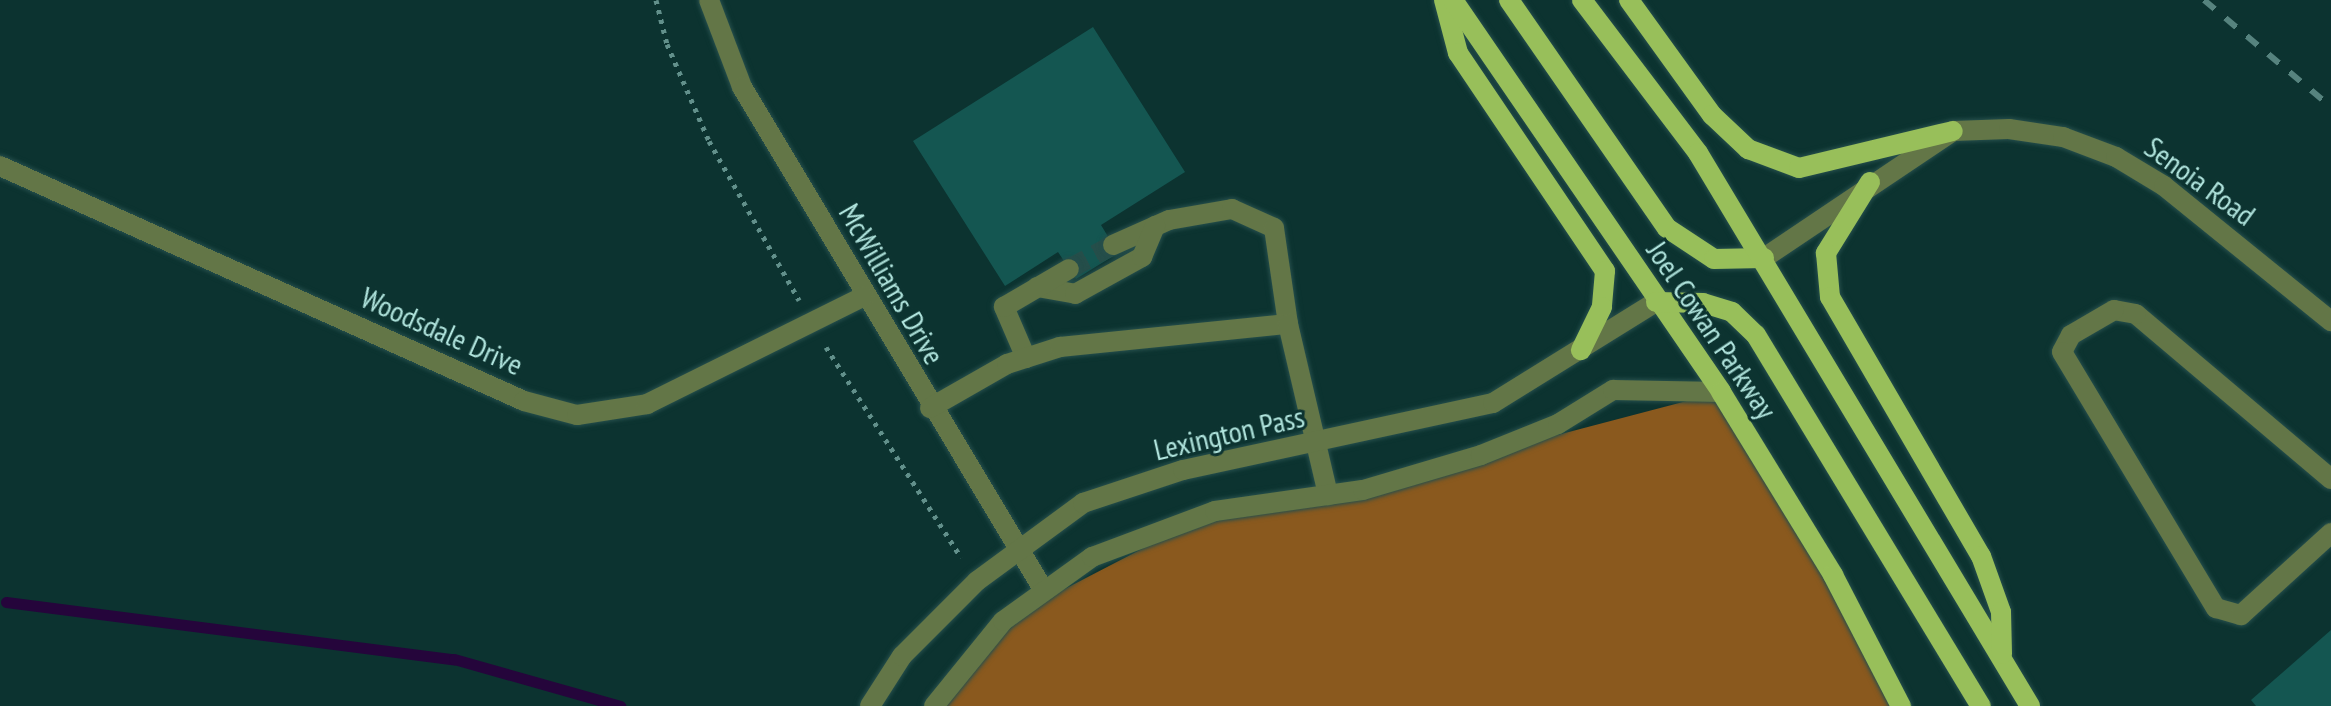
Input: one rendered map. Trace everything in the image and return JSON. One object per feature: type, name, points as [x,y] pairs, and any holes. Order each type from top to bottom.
[{"type":"main road","points":[[1444,0],[1458,53],[1605,271],[1602,307],[1581,350]]},
{"type":"main road","name":"Joel Cowan Parkway","points":[[1453,0],[1656,302],[1721,392],[1833,575],[1901,706]]},
{"type":"main road","points":[[1509,0],[1667,228],[1714,259],[1764,258]]},
{"type":"main road","points":[[1582,0],[1698,153],[2002,654],[2030,706]]},
{"type":"main road","points":[[1629,0],[1712,115],[1748,149],[1799,168],[1953,131]]},
{"type":"main road","points":[[1870,182],[1826,253],[1830,297],[1981,556],[2001,612],[2002,654]]},
{"type":"main road","points":[[1656,302],[1703,303],[1732,312],[1756,335],[1981,706]]},
{"type":"street","name":"McWilliams Drive","points":[[709,0],[742,87],[863,297],[1043,589]]},
{"type":"street","name":"Senoia Road","points":[[1764,258],[1870,182],[1953,131],[2009,129],[2063,137],[2116,157],[2164,186],[2331,321]]},
{"type":"street","name":"Woodsdale Drive","points":[[0,166],[524,401],[577,415],[647,404],[863,297]]},
{"type":"street","points":[[1113,245],[1155,226],[1232,209],[1274,228],[1288,324],[1320,443],[1328,495]]},
{"type":"street","points":[[1037,287],[1075,294],[1142,257],[1155,226]]},
{"type":"street","points":[[1026,358],[1004,307],[1069,269]]},
{"type":"street","name":"Lexington Pass","points":[[870,706],[902,656],[1015,548],[1083,503],[1183,470],[1320,443],[1493,403],[1656,302]]},
{"type":"street","points":[[2331,479],[2136,314],[2114,310],[2071,335],[2062,352],[2216,608],[2241,615],[2331,533]]},
{"type":"street","points":[[930,408],[1026,358],[1060,347],[1288,324]]},
{"type":"street","points":[[934,706],[1003,621],[1043,589],[1092,557],[1215,511],[1328,495],[1481,455],[1558,424],[1613,390],[1721,392]]},
{"type":"shaded area","points":[[1721,392],[1897,706],[937,706],[1003,621],[1215,511],[1481,455]]},
{"type":"building","points":[[1093,27],[1185,172],[1101,225],[1118,253],[1076,279],[1058,252],[1005,286],[913,141]]},
{"type":"building","points":[[2331,630],[2331,706],[2256,706],[2251,700]]},
{"type":"waterway","points":[[6,602],[454,659],[620,706]]},
{"type":"tunnel","points":[[1069,269],[1113,245]]},
{"type":"railway","points":[[2204,0],[2331,107]]}]
